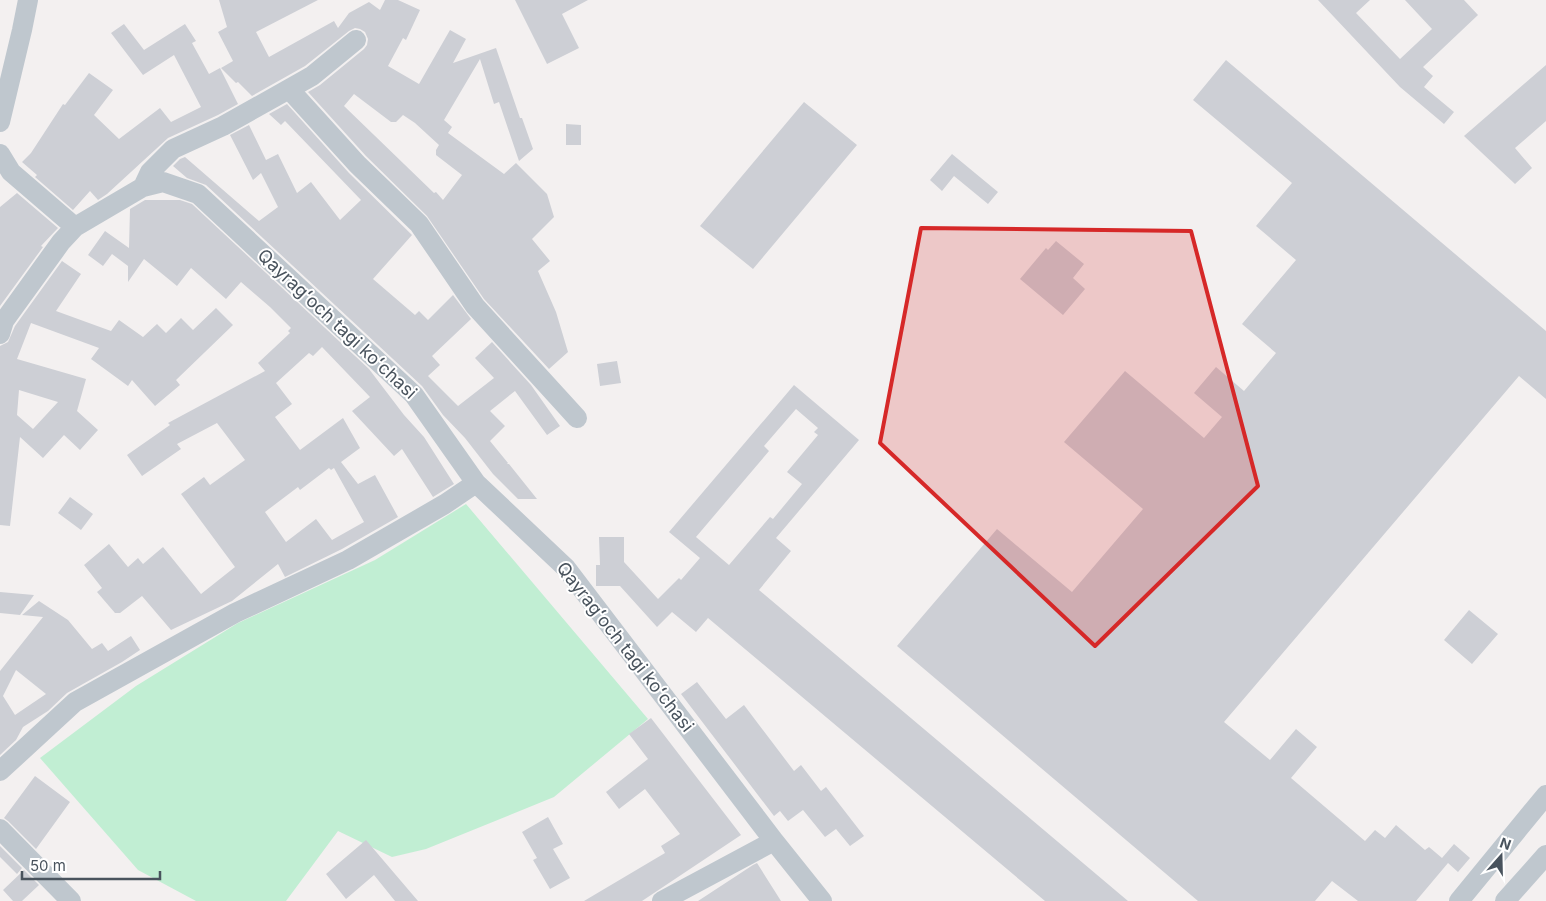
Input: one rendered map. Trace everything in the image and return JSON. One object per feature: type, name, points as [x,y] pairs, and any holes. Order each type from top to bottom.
[{"type":"street","points":[[0,122],[28,0]]},
{"type":"street","points":[[143,187],[150,172],[173,150],[223,126],[312,76],[356,40]]},
{"type":"street","points":[[289,89],[357,164],[419,224],[475,306],[577,418]]},
{"type":"street","points":[[0,154],[11,172],[75,227]]},
{"type":"street","name":"Qayragʻoch tagi koʻchasi","points":[[0,334],[4,321],[61,242],[75,227],[143,187],[164,182],[198,194],[414,394],[476,482],[566,568],[822,901]]},
{"type":"street","points":[[0,770],[75,702],[235,613],[348,560],[445,504],[476,482]]},
{"type":"street","points":[[1459,901],[1546,795]]},
{"type":"street","points":[[0,829],[71,901]]},
{"type":"street","points":[[662,901],[774,840]]},
{"type":"street","points":[[1506,901],[1546,855]]},
{"type":"highlighted area","points":[[921,228],[1191,231],[1258,486],[1095,646],[880,443]]},
{"type":"green space","points":[[466,504],[648,719],[554,797],[426,849],[392,857],[338,831],[286,901],[196,901],[138,870],[40,758],[136,686],[238,623],[375,560]]},
{"type":"building","points":[[219,0],[318,0],[256,32],[269,57],[334,21],[338,28],[349,13],[369,2],[380,10],[385,0],[398,0],[420,10],[406,40],[403,38],[388,66],[419,84],[450,30],[466,39],[453,63],[496,48],[520,118],[522,118],[533,149],[519,161],[499,102],[494,104],[480,59],[444,120],[452,127],[448,133],[504,174],[516,163],[547,194],[554,217],[532,239],[550,261],[538,271],[556,312],[568,352],[549,369],[484,299],[427,216],[366,156],[308,92],[320,85],[364,49],[368,39],[365,32],[355,28],[349,31],[305,66],[252,96],[221,68],[233,61],[218,32],[227,27]],"holes":[[[354,94],[391,122],[396,122],[403,115],[415,123],[439,145],[436,155],[462,175],[443,200],[344,106]]]},
{"type":"building","points":[[515,0],[588,0],[562,14],[579,48],[547,64]]},
{"type":"building","points":[[1318,0],[1370,0],[1356,13],[1400,59],[1432,29],[1405,0],[1464,0],[1478,15],[1423,67],[1433,76],[1424,87],[1454,112],[1444,124],[1400,87]]},
{"type":"building","points":[[124,24],[144,50],[185,24],[196,41],[192,43],[209,74],[220,68],[238,104],[168,138],[107,194],[98,200],[90,191],[73,210],[35,177],[37,175],[22,162],[31,153],[63,104],[65,105],[89,73],[113,90],[94,115],[119,139],[160,108],[171,122],[201,107],[174,55],[143,75],[111,33]]},
{"type":"building","points":[[1226,60],[1546,331],[1546,399],[1519,376],[1224,722],[1270,760],[1296,729],[1317,747],[1291,778],[1365,841],[1375,830],[1385,838],[1396,825],[1425,850],[1429,847],[1442,858],[1454,844],[1470,858],[1458,872],[1448,863],[1416,901],[1358,901],[1332,881],[1315,901],[1198,901],[897,646],[997,529],[1072,592],[1143,509],[1064,442],[1125,371],[1204,438],[1222,417],[1194,393],[1216,367],[1244,391],[1276,353],[1242,324],[1296,260],[1256,226],[1292,183],[1193,100]]},
{"type":"building","points":[[1546,65],[1546,121],[1515,148],[1532,168],[1515,184],[1464,136]]},
{"type":"building","points":[[804,102],[857,145],[753,269],[700,226]]},
{"type":"building","points":[[287,104],[349,173],[412,235],[373,279],[415,315],[419,311],[428,320],[453,295],[471,319],[432,356],[440,365],[428,376],[458,406],[494,378],[475,358],[492,342],[531,385],[560,426],[547,435],[515,391],[490,411],[505,426],[490,441],[537,499],[518,499],[493,474],[465,438],[443,415],[422,386],[206,185],[187,178],[173,166],[185,157],[259,221],[278,207],[261,173],[253,180],[230,135],[249,125],[266,160],[278,154],[297,193],[311,182],[340,220],[361,200],[285,121],[281,125],[269,114]]},
{"type":"building","points":[[566,124],[581,125],[581,145],[566,145]]},
{"type":"building","points":[[952,154],[998,192],[988,204],[954,176],[942,191],[930,180]]},
{"type":"building","points":[[17,193],[58,228],[41,246],[43,247],[0,306],[0,207]]},
{"type":"building","points":[[145,200],[180,200],[192,204],[369,369],[404,415],[424,437],[454,484],[433,497],[402,449],[394,456],[352,411],[370,397],[322,347],[313,356],[309,353],[276,383],[292,404],[275,417],[300,450],[343,418],[360,448],[341,462],[358,484],[375,475],[398,517],[342,549],[285,577],[278,564],[232,601],[171,630],[142,596],[120,613],[115,613],[97,592],[102,588],[84,565],[109,544],[128,567],[138,558],[143,564],[163,547],[201,594],[235,567],[181,494],[204,477],[210,485],[245,460],[217,423],[177,444],[181,449],[142,476],[127,455],[170,425],[168,423],[265,371],[258,363],[290,333],[288,331],[291,328],[241,282],[226,299],[191,268],[177,286],[144,259],[128,282],[128,266],[112,254],[103,266],[88,255],[105,231],[129,248],[130,209]],"holes":[[[329,468],[331,470],[334,468],[364,522],[332,540],[316,519],[286,542],[265,512],[298,487],[300,490]]]},
{"type":"building","points":[[1056,241],[1084,264],[1073,278],[1085,289],[1063,315],[1020,279],[1046,248],[1048,250]]},
{"type":"building","points":[[62,261],[81,274],[56,311],[111,331],[119,320],[143,337],[157,324],[166,333],[181,318],[193,330],[216,308],[233,325],[176,380],[180,385],[155,406],[132,380],[128,386],[91,359],[99,348],[31,323],[17,359],[86,379],[77,411],[98,430],[80,450],[64,435],[43,458],[20,437],[10,526],[0,525],[0,346],[8,342],[15,326]],"holes":[[[19,390],[58,402],[33,429],[17,415]]]},
{"type":"building","points":[[617,361],[621,383],[600,386],[597,364]]},
{"type":"building","points":[[794,385],[859,440],[776,538],[791,551],[759,590],[1128,901],[1045,901],[708,618],[696,632],[672,612],[657,627],[620,586],[596,586],[596,565],[600,565],[599,537],[624,537],[624,562],[658,599],[679,578],[681,580],[700,558],[669,532]],"holes":[[[796,409],[818,428],[814,432],[818,435],[787,472],[802,484],[773,519],[770,517],[729,565],[696,537],[769,451],[764,446]]]},
{"type":"building","points":[[70,497],[93,514],[81,530],[58,513]]},
{"type":"building","points":[[0,592],[34,595],[20,615],[0,613]]},
{"type":"building","points":[[39,601],[68,620],[92,649],[102,643],[108,651],[131,636],[140,650],[67,693],[48,711],[23,727],[16,740],[0,755],[0,671],[43,617],[22,615]],"holes":[[[16,670],[46,694],[15,715],[3,696]]]},
{"type":"building","points":[[1469,610],[1498,634],[1472,664],[1444,640]]},
{"type":"building","points":[[697,682],[726,719],[744,705],[794,771],[801,765],[821,791],[826,787],[864,836],[850,846],[836,829],[825,837],[803,810],[788,821],[780,811],[774,816],[681,694]]},
{"type":"building","points":[[651,718],[741,835],[642,901],[584,901],[665,853],[661,846],[680,834],[645,789],[619,809],[606,792],[648,759],[629,734]]},
{"type":"building","points":[[35,776],[70,802],[36,849],[4,818]]},
{"type":"building","points":[[548,817],[563,844],[553,849],[570,878],[550,889],[533,860],[537,858],[522,832]]},
{"type":"building","points":[[366,840],[418,901],[395,901],[374,875],[346,899],[326,874]]},
{"type":"building","points":[[0,846],[22,868],[17,874],[0,857]]},
{"type":"building","points":[[757,863],[781,901],[698,901],[753,865]]},
{"type":"building","points":[[24,870],[39,885],[22,901],[13,901],[3,890]]}]
